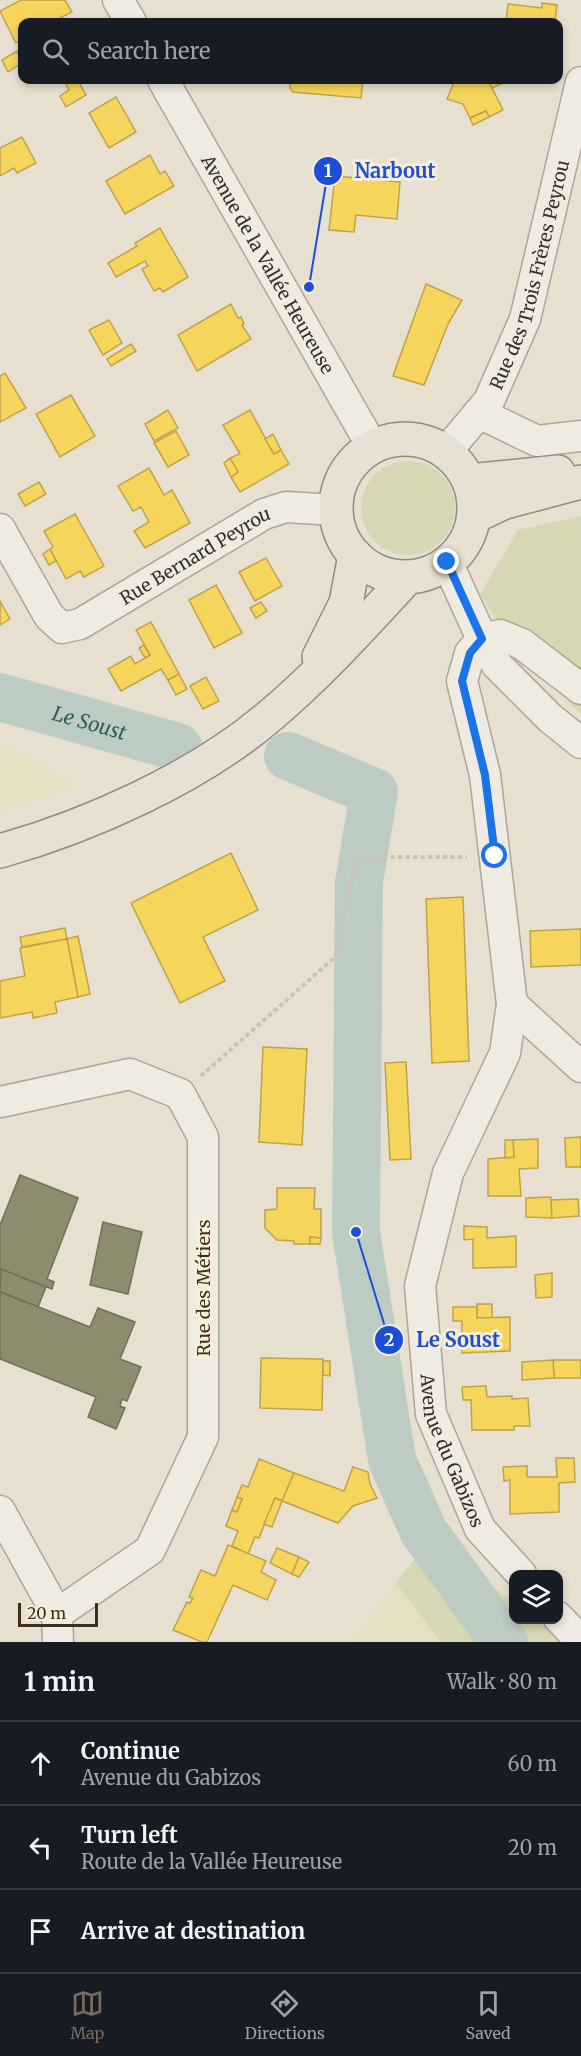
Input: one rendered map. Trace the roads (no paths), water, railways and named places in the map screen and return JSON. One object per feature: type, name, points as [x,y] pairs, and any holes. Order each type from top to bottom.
[{"type":"main road","points":[[408,439],[428,443],[446,452],[460,465],[469,481],[474,499],[474,516],[469,537],[457,554],[441,568],[424,575],[407,578],[388,576],[370,568],[355,555],[342,534],[336,510],[339,487],[351,466],[373,448],[387,442],[408,439]]},
{"type":"main road","points":[[469,481],[581,470]]},
{"type":"main road","points":[[474,516],[505,502],[581,482]]},
{"type":"main road","points":[[306,683],[346,603],[355,555]]},
{"type":"main road","points":[[0,851],[92,819],[212,759],[265,720],[306,683],[407,578]]},
{"type":"street","points":[[118,0],[129,18]]},
{"type":"street","name":"Rue des Trois Frères Peyrou","points":[[446,452],[489,401],[525,319],[581,82]]},
{"type":"street","name":"Avenue de la Vallée Heureuse","points":[[165,84],[373,448]]},
{"type":"street","points":[[479,412],[537,441],[581,436]]},
{"type":"street","name":"Rue Bernard Peyrou","points":[[0,529],[49,616],[62,628],[80,624],[264,514],[286,507],[336,510]]},
{"type":"street","points":[[447,562],[482,639],[497,665],[550,718],[581,743]]},
{"type":"street","points":[[482,639],[500,635],[522,644],[581,689]]},
{"type":"street","name":"Avenue du Gabizos","points":[[482,639],[470,653],[462,681],[485,775],[512,1004],[505,1053],[448,1173],[420,1286],[431,1414],[480,1529],[517,1570]]},
{"type":"street","points":[[512,1004],[581,1067]]},
{"type":"street","name":"Rue des Métiers","points":[[0,1102],[130,1074],[180,1094],[203,1137],[203,1437],[150,1550],[58,1628],[0,1511]]},
{"type":"street","points":[[563,1622],[581,1639]]},
{"type":"waterway","name":"Le Soust","points":[[0,697],[178,747]]},
{"type":"waterway","name":"Le Soust","points":[[288,756],[374,792],[359,882],[356,1232],[392,1460],[424,1532],[504,1642]]},
{"type":"place","name":"Narbout","points":[[309,287]]},
{"type":"place","name":"Le Soust","points":[[356,1232]]}]
